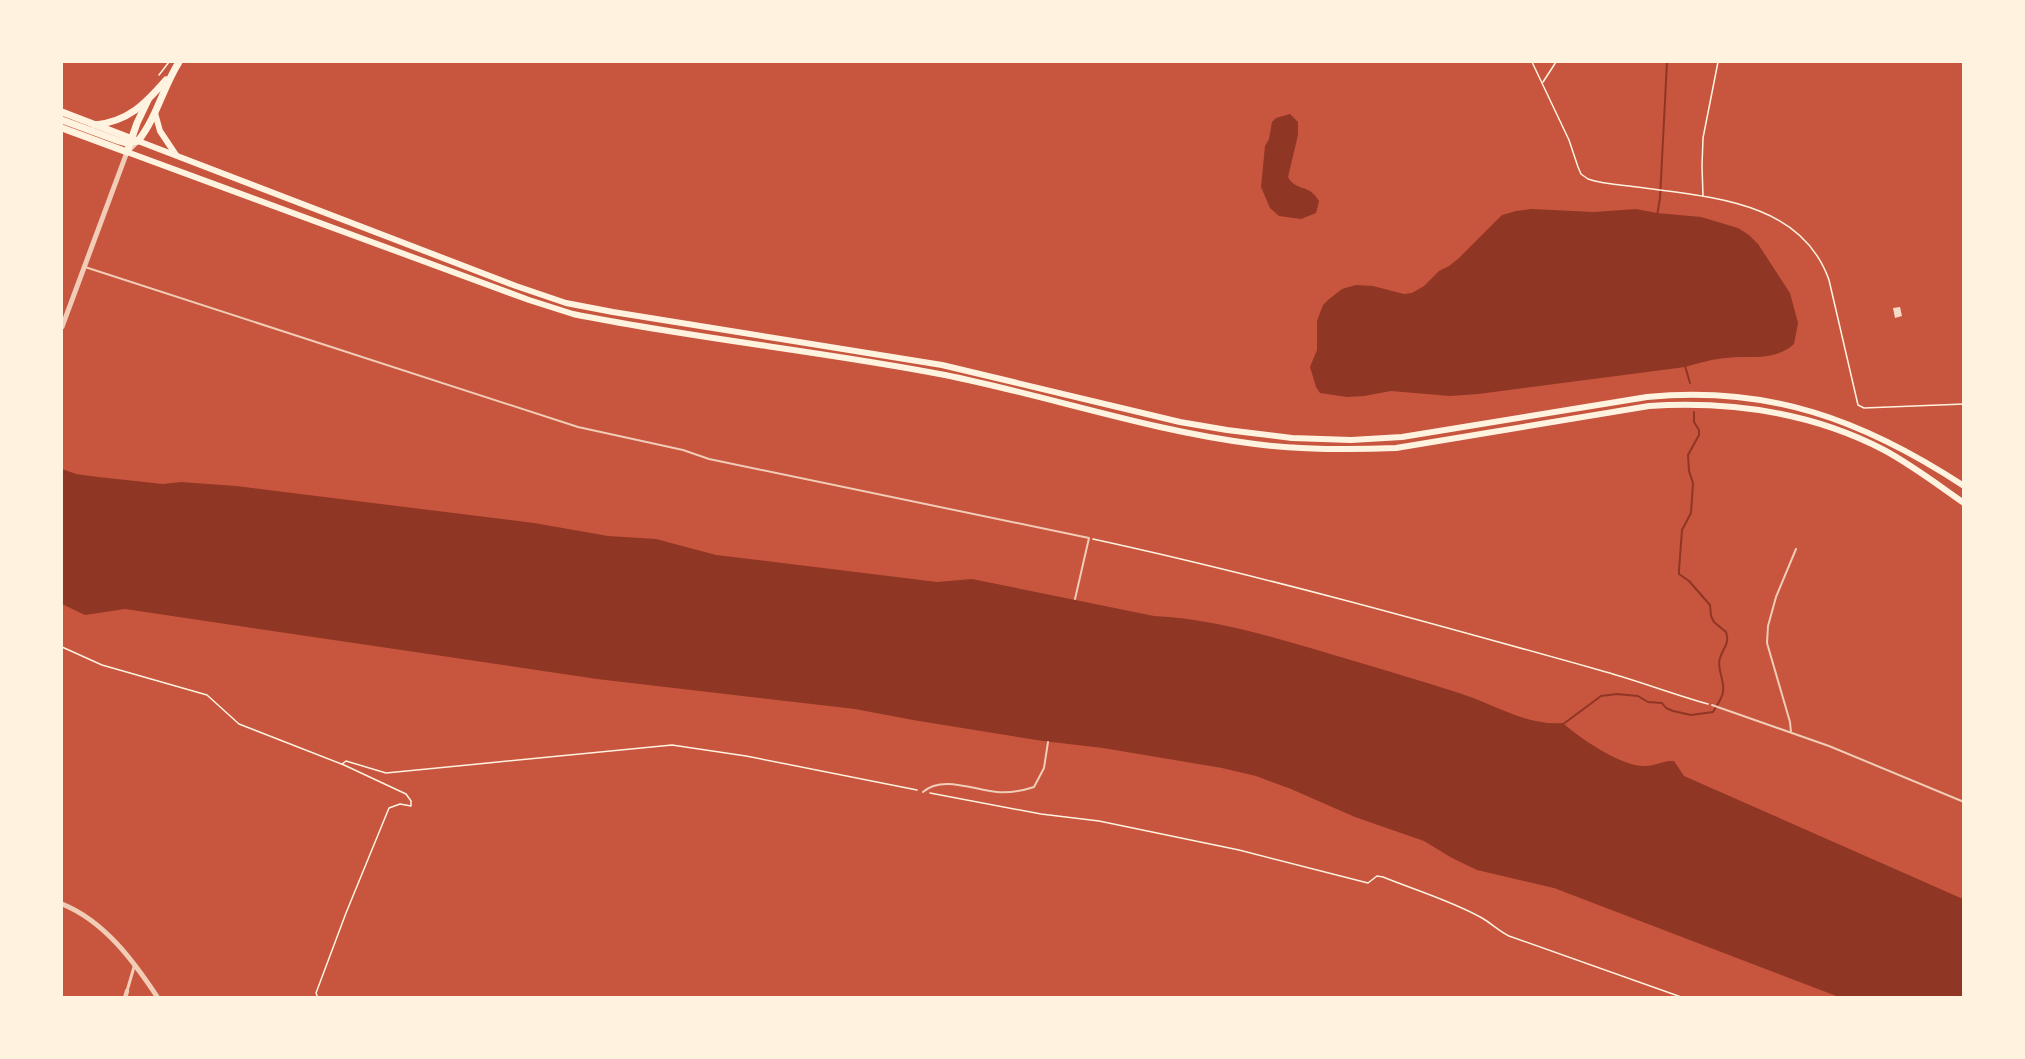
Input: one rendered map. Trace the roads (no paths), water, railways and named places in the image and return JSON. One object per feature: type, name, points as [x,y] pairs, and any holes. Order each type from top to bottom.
[{"type":"main road","points":[[62,120],[118,141],[133,140],[149,126],[179,62]]},
{"type":"main road","points":[[95,125],[110,123],[126,117],[148,100],[172,74]]},
{"type":"main road","points":[[126,155],[148,100]]},
{"type":"main road","points":[[62,112],[516,286],[566,303],[942,366],[1206,427],[1292,438],[1379,439],[1423,434],[1647,397],[1717,394],[1788,405],[1834,418],[1899,447],[1964,486]]},
{"type":"main road","points":[[155,113],[160,131],[177,156]]},
{"type":"main road","points":[[62,128],[126,155],[573,314],[942,375],[1215,438],[1291,448],[1396,448],[1649,406],[1697,404],[1738,406],[1803,419],[1849,434],[1902,461],[1964,503]]},
{"type":"street","points":[[62,327],[126,155]]},
{"type":"street","points":[[62,305],[68,308]]},
{"type":"street","points":[[62,904],[91,919],[114,941],[135,965],[158,998]]},
{"type":"street","points":[[125,998],[135,965]]},
{"type":"lane","points":[[84,267],[578,427],[683,450],[709,459],[1089,538],[1075,599]]},
{"type":"lane","points":[[1791,732],[1767,643],[1768,626],[1776,597],[1796,549]]},
{"type":"lane","points":[[1712,705],[1829,746],[1964,802]]},
{"type":"lane","points":[[923,792],[935,784],[998,792],[1018,792],[1034,787],[1044,768],[1048,742]]},
{"type":"waterway","points":[[1657,216],[1660,198],[1667,62]]},
{"type":"waterway","points":[[1685,366],[1690,383]]},
{"type":"waterway","points":[[1562,725],[1601,696],[1617,694],[1638,696],[1648,702],[1662,703],[1673,711],[1691,715],[1713,712],[1722,696],[1719,662],[1727,643],[1726,632],[1714,622],[1710,605],[1689,581],[1679,574],[1682,530],[1691,513],[1693,483],[1689,471],[1688,455],[1699,435],[1694,422],[1694,412]]}]
